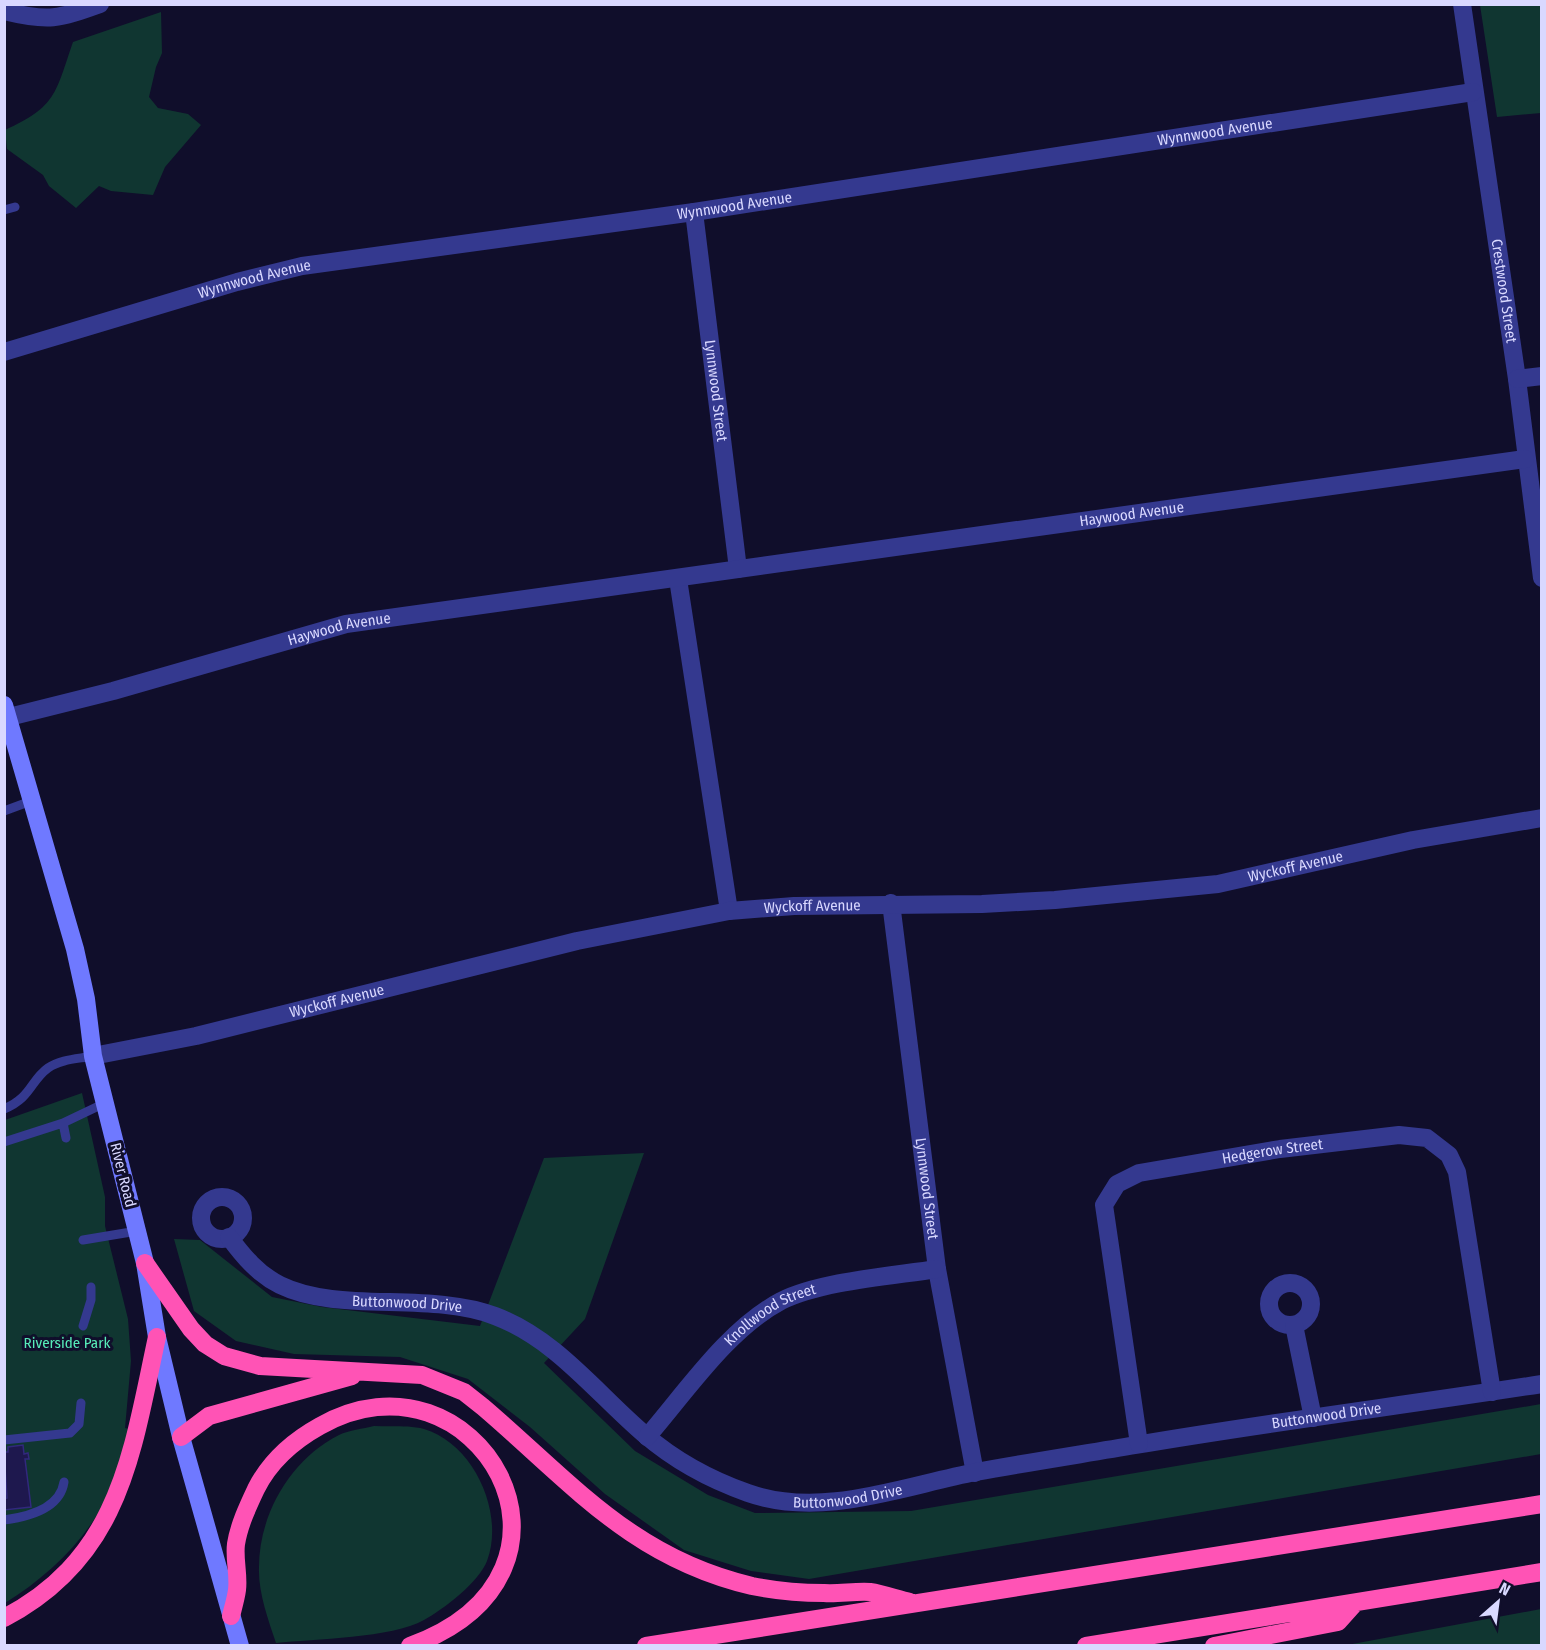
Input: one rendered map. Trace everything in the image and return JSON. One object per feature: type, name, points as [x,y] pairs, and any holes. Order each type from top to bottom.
[{"type":"highway","points":[[145,1263],[191,1329],[205,1344],[224,1356],[260,1366],[422,1375],[464,1392],[598,1510],[638,1539],[691,1567],[753,1586],[784,1591],[870,1592],[919,1604]]},
{"type":"highway","points":[[4,1618],[33,1600],[66,1572],[109,1513],[127,1473],[157,1337]]},
{"type":"highway","points":[[181,1437],[200,1421],[216,1413],[362,1372]]},
{"type":"highway","points":[[231,1616],[237,1590],[236,1545],[249,1505],[270,1465],[288,1446],[332,1419],[384,1407],[409,1409],[434,1415],[472,1439],[500,1475],[512,1519],[512,1540],[504,1566],[488,1595],[477,1608],[456,1624],[410,1646]]},
{"type":"highway","points":[[646,1646],[1542,1504]]},
{"type":"highway","points":[[1086,1646],[1542,1572]]},
{"type":"highway","points":[[1214,1646],[1338,1622],[1355,1603]]},
{"type":"street","points":[[4,11],[41,20],[64,17],[100,4]]},
{"type":"street","name":"Crestwood Street","points":[[1462,4],[1473,92],[1517,379],[1525,459],[1542,578]]},
{"type":"street","name":"Wynnwood Avenue","points":[[4,352],[237,282],[302,266],[694,212],[1473,92]]},
{"type":"street","name":"Lynnwood Street","points":[[694,212],[738,569]]},
{"type":"street","points":[[1517,379],[1542,376]]},
{"type":"street","name":"Haywood Avenue","points":[[7,711],[113,691],[345,624],[1525,459]]},
{"type":"street","points":[[678,579],[729,912]]},
{"type":"street","name":"River Road","points":[[7,711],[75,949],[86,999],[93,1056],[145,1263],[157,1337],[181,1437],[239,1643]]},
{"type":"street","name":"Wyckoff Avenue","points":[[93,1056],[196,1036],[577,941],[729,912],[794,906],[891,903],[982,904],[1055,900],[1218,884],[1413,840],[1542,818]]},
{"type":"street","name":"Lynnwood Street","points":[[891,903],[938,1269],[975,1473]]},
{"type":"street","name":"Hedgerow Street","points":[[1139,1444],[1104,1205],[1117,1184],[1138,1173],[1280,1149],[1399,1136],[1427,1137],[1449,1155],[1461,1190],[1492,1392]]},
{"type":"street","name":"Buttonwood Drive","points":[[229,1238],[245,1258],[264,1275],[281,1286],[303,1293],[334,1298],[463,1307],[495,1316],[524,1329],[547,1345],[647,1437],[696,1470],[749,1493],[794,1503],[834,1502],[975,1473],[1139,1444],[1542,1384]]},
{"type":"street","name":"Knollwood Street","points":[[647,1437],[734,1336],[759,1315],[783,1300],[816,1289],[938,1269]]},
{"type":"street","points":[[1294,1325],[1313,1418]]},
{"type":"lane","points":[[4,210],[15,207]]},
{"type":"lane","points":[[4,811],[31,801]]},
{"type":"lane","points":[[4,1109],[24,1098],[48,1068],[68,1060],[93,1056]]},
{"type":"lane","points":[[4,1142],[63,1123],[105,1103]]},
{"type":"lane","points":[[63,1123],[66,1138]]},
{"type":"lane","points":[[83,1240],[137,1231]]},
{"type":"lane","points":[[83,1326],[91,1300],[91,1287]]},
{"type":"lane","points":[[4,1440],[57,1434],[76,1429],[81,1403]]},
{"type":"lane","points":[[4,1520],[23,1518],[42,1510],[63,1491],[64,1482]]},
{"type":"green space","points":[[1480,5],[1541,5],[1541,113],[1497,117]]},
{"type":"green space","points":[[161,12],[162,53],[149,97],[158,108],[188,114],[201,125],[165,167],[153,195],[111,191],[99,186],[76,208],[49,186],[43,175],[7,149],[5,130],[35,113],[52,97],[73,42]]},
{"type":"green space","name":"Riverside Park","points":[[82,1093],[105,1197],[105,1226],[128,1319],[131,1361],[125,1428],[129,1429],[112,1486],[93,1521],[68,1553],[53,1567],[5,1603],[5,1120]]},
{"type":"green space","points":[[644,1153],[585,1319],[544,1363],[635,1451],[708,1495],[755,1513],[911,1511],[1541,1404],[1541,1454],[809,1579],[751,1571],[684,1550],[605,1494],[530,1427],[468,1379],[400,1357],[294,1354],[236,1341],[194,1311],[174,1239],[200,1240],[272,1297],[322,1307],[480,1326],[544,1158]]},
{"type":"green space","points":[[374,1426],[424,1429],[442,1437],[471,1465],[488,1502],[492,1522],[492,1542],[487,1561],[477,1578],[451,1602],[424,1620],[410,1626],[373,1634],[276,1643],[264,1605],[259,1576],[260,1547],[272,1508],[293,1473],[322,1445],[343,1433]]},
{"type":"green space","points":[[1541,1609],[1541,1645],[1347,1645]]},
{"type":"building","points":[[23,1445],[24,1454],[28,1453],[29,1459],[25,1459],[31,1507],[4,1510],[4,1499],[7,1498],[4,1452],[8,1452],[8,1447]]}]
